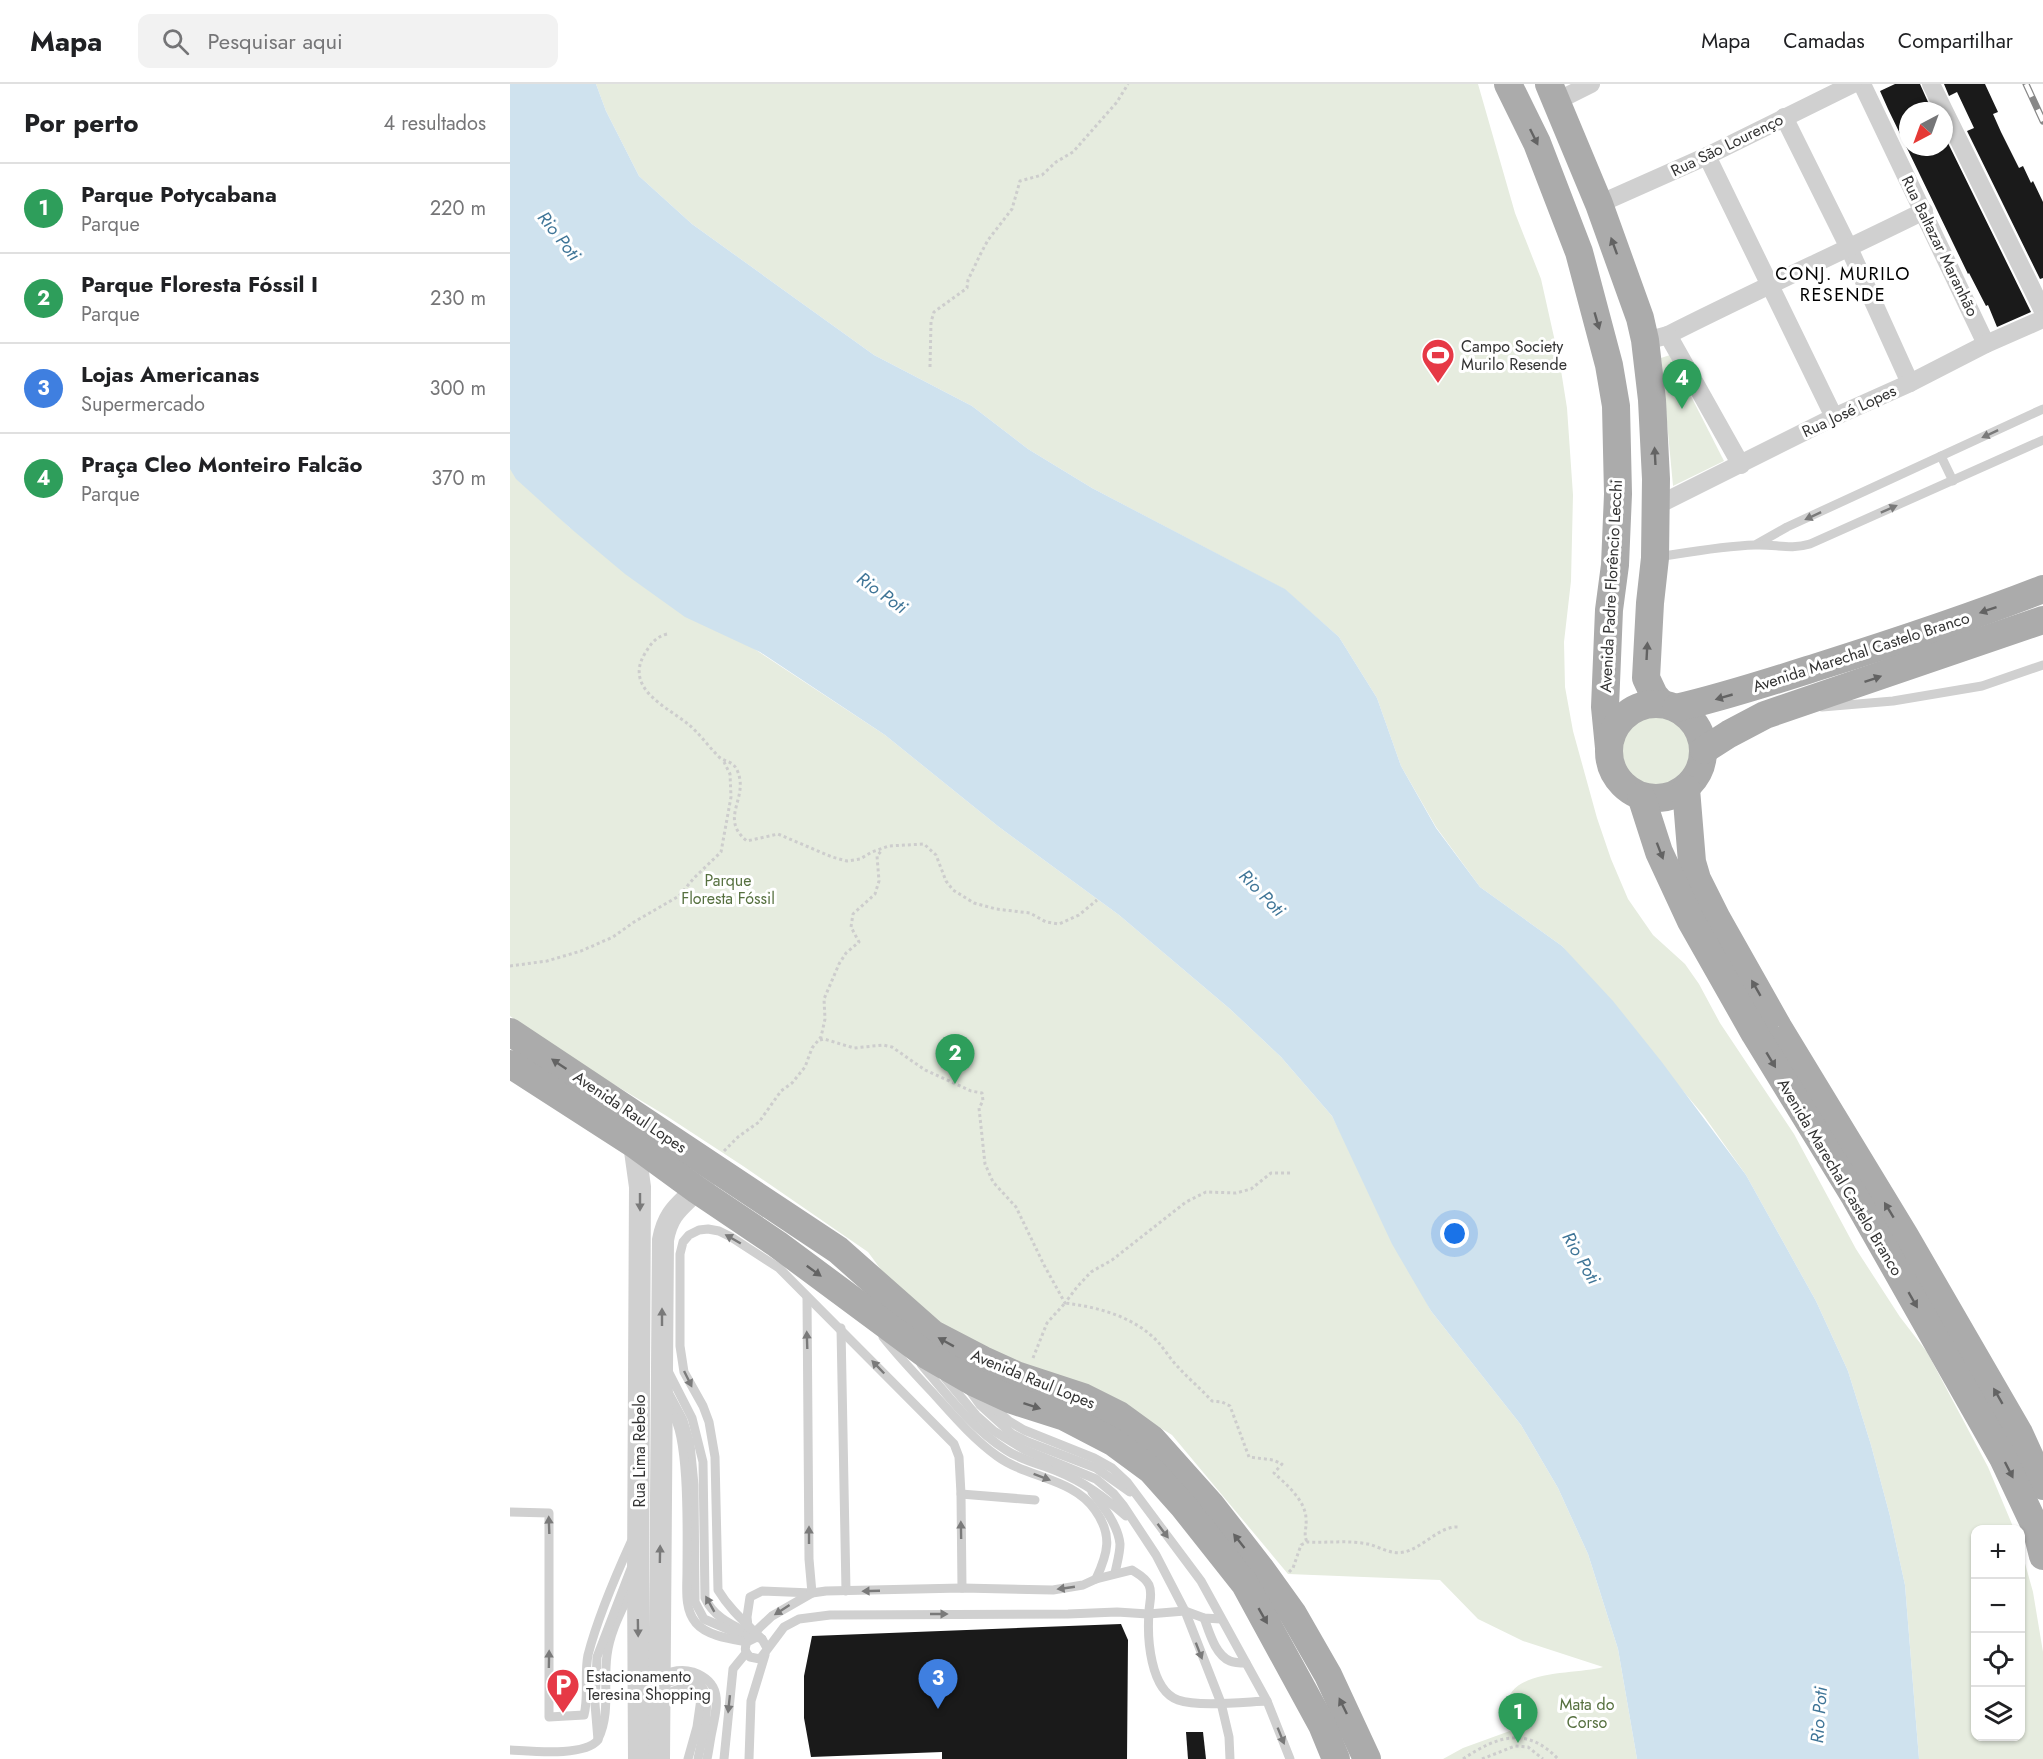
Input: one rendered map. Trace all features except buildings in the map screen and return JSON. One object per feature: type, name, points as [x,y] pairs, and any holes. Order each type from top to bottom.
[{"type":"main road","name":"Avenida Padre Florêncio Lecchi","points":[[1508,84],[1537,143],[1579,252],[1609,365],[1616,405],[1618,494],[1615,565],[1609,610],[1605,707],[1609,748]]},
{"type":"main road","points":[[1553,93],[1599,204],[1640,318],[1657,338],[1652,400],[1656,506],[1655,558],[1646,678],[1654,696],[1690,718],[1700,733],[1704,750],[1696,778],[1686,789],[1672,796],[1657,799],[1641,796],[1628,789],[1617,777],[1611,763],[1609,748],[1613,733],[1621,720],[1633,710],[1669,706]]},
{"type":"main road","points":[[1550,175],[1581,160]]},
{"type":"main road","name":"Avenida Marechal Castelo Branco","points":[[1669,706],[1718,699],[1995,608],[2043,589]]},
{"type":"main road","name":"Avenida Marechal Castelo Branco","points":[[1704,750],[1729,734],[1765,716],[2043,620]]},
{"type":"main road","name":"Avenida Marechal Castelo Branco","points":[[1686,789],[1692,862],[1697,879],[1767,1031],[1855,1197],[1893,1240],[2019,1432],[2043,1486]]},
{"type":"main road","name":"Avenida Marechal Castelo Branco","points":[[1641,796],[1659,852],[1691,921],[1767,1031]]},
{"type":"main road","name":"Avenida Raul Lopes","points":[[510,1032],[716,1161],[838,1250],[933,1334],[1016,1375],[1083,1397],[1119,1415],[1152,1439],[1211,1505],[1274,1587],[1310,1642],[1367,1759]]},
{"type":"main road","name":"Avenida Raul Lopes","points":[[510,1064],[634,1144],[777,1244],[928,1356],[965,1378],[1012,1400],[1065,1417],[1113,1442],[1151,1470],[1184,1507],[1245,1584],[1322,1725],[1336,1759]]},
{"type":"main road","name":"Avenida Marechal Castelo Branco","points":[[1893,1240],[2033,1519],[2043,1556]]},
{"type":"street","points":[[1553,93],[1591,84]]},
{"type":"street","name":"Rua São Lourenço","points":[[1599,204],[1707,156],[1854,84]]},
{"type":"street","name":"Rua Baltazar Maranhão","points":[[1862,84],[1986,344]]},
{"type":"street","points":[[1931,84],[2043,311]]},
{"type":"street","points":[[1784,117],[1849,248],[1910,382]]},
{"type":"street","points":[[1707,156],[1834,417]]},
{"type":"street","points":[[1741,465],[1657,338],[1923,212]]},
{"type":"street","name":"Rua José Lopes","points":[[1656,506],[1834,417],[2043,319]]},
{"type":"street","name":"Rua Lima Rebelo","points":[[634,1144],[640,1187],[639,1759]]},
{"type":"street","name":"Rua Lima Rebelo","points":[[659,1759],[663,1240],[665,1226],[679,1205],[697,1190],[716,1161]]},
{"type":"street","points":[[639,1420],[662,1421]]},
{"type":"lane","points":[[1755,545],[1787,527],[2043,410]]},
{"type":"lane","points":[[1655,558],[1709,548],[1755,545],[1796,548],[1810,544],[2043,440]]},
{"type":"lane","points":[[1941,456],[1953,481]]},
{"type":"lane","points":[[1780,711],[1893,701],[1982,686],[2043,665]]},
{"type":"lane","points":[[766,1652],[718,1590],[717,1494],[713,1445],[706,1414],[684,1372],[680,1346],[679,1270],[683,1242],[689,1235],[699,1230],[719,1231],[779,1268],[954,1444],[959,1457],[962,1588]]},
{"type":"lane","points":[[848,1296],[962,1425],[994,1454],[1006,1462],[1075,1490],[1095,1510],[1107,1537],[1107,1550],[1096,1579]]},
{"type":"lane","points":[[807,1297],[809,1559],[812,1593]]},
{"type":"lane","points":[[841,1328],[846,1591]]},
{"type":"lane","points":[[891,1328],[945,1393],[989,1438],[1024,1460],[1084,1483],[1106,1498],[1132,1521]]},
{"type":"lane","points":[[928,1356],[959,1396],[994,1431],[1025,1450],[1096,1479],[1114,1494],[1156,1556],[1185,1611],[1221,1703],[1229,1737],[1230,1759]]},
{"type":"lane","points":[[662,1372],[683,1420],[690,1444],[694,1485],[695,1602],[704,1619],[753,1636]]},
{"type":"lane","points":[[662,1372],[692,1418],[703,1462],[705,1598],[717,1616],[753,1636]]},
{"type":"lane","points":[[965,1378],[980,1405],[1012,1434],[1096,1468],[1143,1504]]},
{"type":"lane","points":[[965,1378],[1009,1421],[1024,1430],[1094,1458],[1112,1468],[1127,1482],[1200,1581],[1267,1701],[1290,1759]]},
{"type":"lane","points":[[662,1421],[666,1415],[672,1413],[678,1422],[683,1447],[686,1486],[686,1594],[691,1615],[697,1625],[706,1631],[753,1636]]},
{"type":"lane","points":[[1084,1483],[1101,1503],[1117,1533],[1120,1551],[1115,1573]]},
{"type":"lane","points":[[961,1494],[1035,1500]]},
{"type":"lane","points":[[510,1512],[549,1513],[549,1717],[584,1715],[588,1657],[619,1568],[639,1526]]},
{"type":"lane","points":[[598,1740],[597,1657],[620,1593],[639,1550]]},
{"type":"lane","points":[[753,1636],[747,1617],[750,1597],[762,1591],[812,1593],[962,1588],[1053,1590],[1083,1585],[1115,1573],[1132,1570],[1142,1576],[1151,1592],[1149,1614],[1152,1661],[1156,1678],[1173,1698],[1181,1701],[1221,1703],[1267,1701]]},
{"type":"lane","points":[[510,1750],[577,1750],[590,1748],[598,1740],[603,1730],[605,1717],[606,1662],[610,1640],[638,1575]]},
{"type":"lane","points":[[724,1759],[733,1669],[746,1653],[753,1636],[772,1616],[812,1593]]},
{"type":"lane","points":[[746,1653],[755,1659],[760,1659],[784,1627],[799,1619],[830,1615],[1117,1612],[1149,1614],[1185,1611],[1204,1618],[1221,1619]]},
{"type":"lane","points":[[1204,1618],[1211,1637],[1224,1657],[1230,1661],[1246,1663]]},
{"type":"lane","points":[[746,1757],[751,1701],[766,1652]]},
{"type":"lane","points":[[659,1687],[669,1672],[688,1670],[700,1675],[715,1690],[718,1701],[707,1759]]},
{"type":"lane","points":[[659,1687],[675,1680],[688,1678],[696,1682],[707,1695],[708,1706],[698,1759]]},
{"type":"lane","points":[[659,1687],[674,1690],[687,1687],[694,1690],[701,1699],[688,1759]]},
{"type":"path","points":[[930,367],[931,322],[934,312],[967,288],[968,280],[988,240],[1012,209],[1020,181],[1041,175],[1056,162],[1073,152],[1117,102],[1128,84]]},
{"type":"path","points":[[510,966],[547,961],[581,951],[613,937],[679,896],[693,878],[721,852],[731,796],[730,774],[723,760],[687,723],[656,702],[640,679],[641,660],[651,643],[667,634]]},
{"type":"path","points":[[723,760],[734,765],[738,772],[740,789],[733,816],[736,830],[747,841],[778,834],[847,861],[860,859],[890,846],[924,844],[936,855],[946,881],[953,890],[967,900],[996,909],[1030,913],[1053,924],[1068,921],[1097,900]]},
{"type":"path","points":[[716,1161],[738,1137],[759,1122],[781,1091],[792,1083],[802,1070],[812,1048],[820,1040],[825,1019],[825,996],[842,958],[859,942],[851,927],[853,914],[875,894],[879,881],[877,856],[883,849]]},
{"type":"path","points":[[820,1040],[824,1039],[854,1048],[874,1045],[892,1047],[925,1070],[971,1091],[982,1093],[983,1101],[979,1108],[984,1164],[996,1186],[1016,1208],[1065,1303],[1107,1312],[1143,1328],[1212,1401],[1230,1406],[1249,1457],[1273,1460],[1282,1464],[1274,1473],[1293,1490],[1306,1515],[1304,1535],[1307,1542]]},
{"type":"path","points":[[1033,1360],[1047,1323],[1091,1272],[1112,1260],[1186,1202],[1206,1192],[1236,1193],[1251,1189],[1271,1173],[1291,1173]]},
{"type":"path","points":[[1274,1587],[1293,1568],[1301,1545],[1307,1542],[1367,1544],[1395,1553],[1405,1552],[1451,1527],[1458,1527]]},
{"type":"path","points":[[1463,1759],[1482,1746],[1497,1741],[1525,1738],[1537,1741],[1558,1759]]},
{"type":"path","points":[[1482,1759],[1515,1746],[1528,1747],[1543,1759]]},
{"type":"green space","points":[[596,84],[1478,84],[1515,213],[1541,279],[1560,364],[1567,408],[1573,495],[1571,581],[1564,642],[1565,687],[1573,731],[1597,818],[1628,899],[1653,935],[1685,964],[1699,984],[1720,1023],[1794,1134],[1856,1249],[1900,1317],[1927,1352],[1988,1467],[2012,1525],[1971,1525],[1971,1741],[2025,1741],[2025,1563],[2033,1592],[2043,1652],[2043,1759],[1919,1759],[1905,1585],[1890,1516],[1848,1371],[1816,1301],[1746,1175],[1704,1116],[1562,946],[1480,887],[1436,827],[1401,766],[1377,698],[1339,637],[1284,589],[1092,488],[1028,449],[972,406],[874,355],[692,224],[639,176],[606,111]]},
{"type":"green space","points":[[1670,355],[1724,461],[1673,486],[1661,358]]},
{"type":"green space","name":"Parque Floresta Fóssil","points":[[510,468],[569,527],[885,735],[999,827],[1119,915],[1230,1009],[1281,1057],[1332,1116],[1431,1311],[1521,1425],[1558,1488],[1588,1554],[1618,1649],[1637,1759],[1443,1759],[1463,1748],[1518,1728],[1507,1708],[1510,1695],[1518,1686],[1545,1676],[1603,1667],[1523,1641],[1478,1619],[1440,1580],[1288,1574],[1172,1435],[1122,1404],[954,1336],[893,1286],[868,1252],[743,1166],[665,1115],[563,1054],[510,1016]]},
{"type":"green space","points":[[1656,713],[1670,716],[1683,724],[1691,737],[1694,751],[1691,765],[1683,778],[1670,786],[1656,789],[1642,786],[1629,778],[1621,765],[1618,751],[1621,737],[1629,724],[1642,716]]},
{"type":"water","name":"Rio Poti","points":[[510,84],[596,84],[606,111],[639,176],[692,224],[874,355],[972,406],[1028,449],[1092,488],[1285,589],[1339,637],[1377,698],[1401,766],[1436,828],[1480,887],[1562,946],[1613,1001],[1746,1175],[1816,1301],[1848,1371],[1890,1516],[1905,1585],[1919,1759],[1637,1759],[1618,1649],[1588,1554],[1558,1488],[1521,1425],[1431,1311],[1392,1244],[1332,1116],[1281,1057],[1230,1009],[1119,915],[999,827],[885,735],[760,652],[685,617],[625,574],[516,479],[510,469]]},
{"type":"railway","points":[[2026,84],[2043,121]]},
{"type":"place","name":"Campo Society Murilo Resende","points":[[1438,384]]},
{"type":"place","name":"Praça Cleo Monteiro Falcão","points":[[1682,409]]},
{"type":"place","name":"Parque Floresta Fóssil I","points":[[955,1084]]},
{"type":"place","name":"Lojas Americanas","points":[[938,1709]]},
{"type":"place","name":"Estacionamento Teresina Shopping","points":[[563,1714]]},
{"type":"place","name":"Parque Potycabana","points":[[1518,1743]]},
{"type":"district","name":"CONJ. MURILO RESENDE","points":[[1843,284]]},
{"type":"park label","name":"Mata do Corso","points":[[1587,1713]]}]
